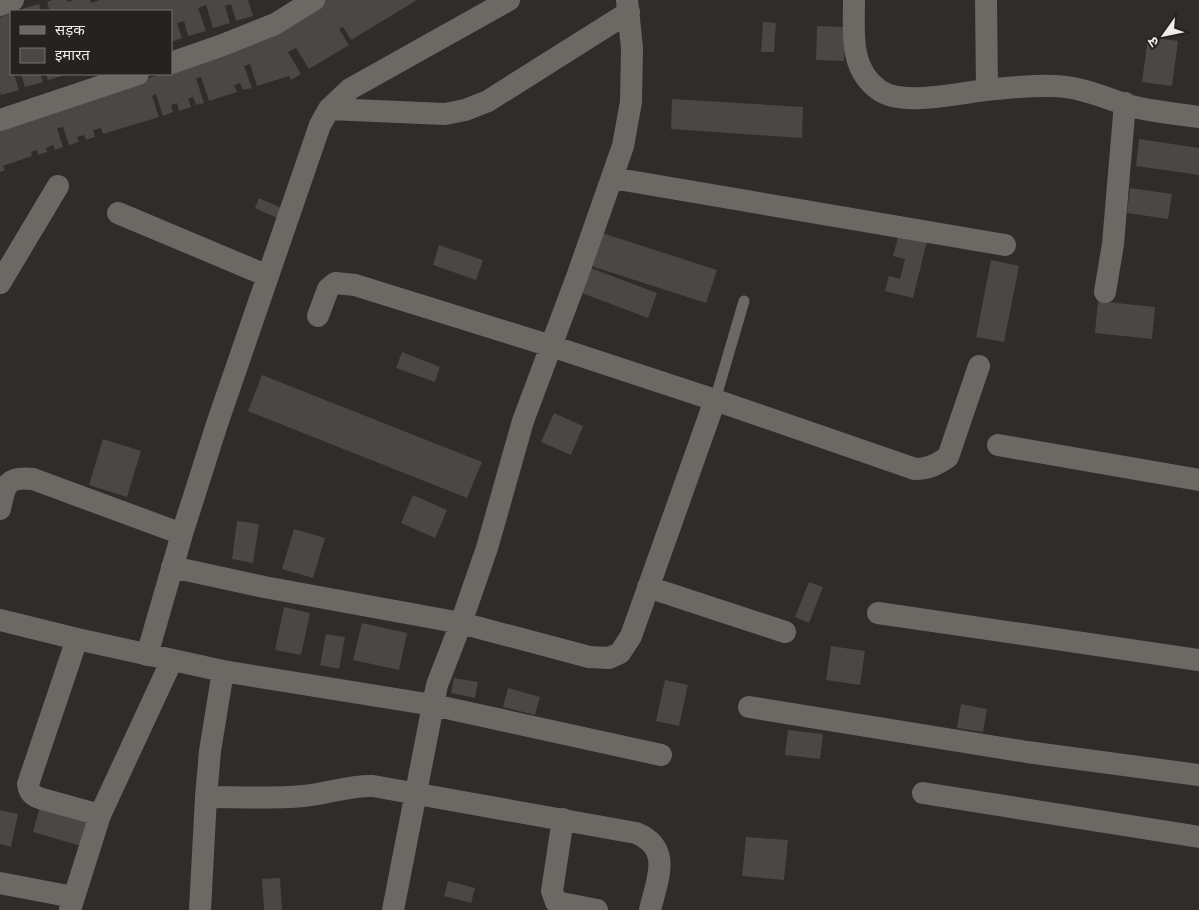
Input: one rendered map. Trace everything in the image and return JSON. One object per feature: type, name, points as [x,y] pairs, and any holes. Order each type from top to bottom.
[{"type":"street","points":[[0,5],[13,0]]},
{"type":"street","points":[[172,62],[220,46],[275,24],[314,0]]},
{"type":"street","points":[[147,655],[182,534],[222,410],[320,125],[329,109],[350,90],[509,0]]},
{"type":"street","points":[[854,0],[855,54],[865,78],[880,91],[898,97],[920,98],[987,89],[1045,85],[1091,91],[1134,106],[1199,117]]},
{"type":"street","points":[[986,0],[987,89]]},
{"type":"street","points":[[329,109],[445,114],[465,110],[488,101],[628,6],[632,48],[631,102],[623,146],[523,421],[487,548],[437,685],[392,910]]},
{"type":"street","points":[[0,120],[135,75]]},
{"type":"street","points":[[1105,292],[1113,244],[1125,103]]},
{"type":"street","points":[[612,178],[1005,245]]},
{"type":"street","points":[[0,283],[58,186]]},
{"type":"street","points":[[118,213],[268,276]]},
{"type":"street","points":[[318,316],[328,289],[335,284],[355,285],[551,346],[915,469],[927,469],[948,457],[979,366]]},
{"type":"street","points":[[172,567],[264,587],[461,623],[589,657],[608,658],[620,653],[631,636],[715,400]]},
{"type":"street","points":[[998,445],[1199,480]]},
{"type":"street","points":[[0,509],[4,489],[10,481],[21,478],[182,534]]},
{"type":"street","points":[[648,587],[785,632]]},
{"type":"street","points":[[878,613],[1199,660]]},
{"type":"street","points":[[0,620],[223,671],[433,705],[661,754]]},
{"type":"street","points":[[77,639],[28,784],[32,795],[100,814]]},
{"type":"street","points":[[0,883],[71,903],[100,814],[172,660]]},
{"type":"street","points":[[200,910],[210,751],[223,671]]},
{"type":"street","points":[[749,707],[1027,752],[1199,775]]},
{"type":"street","points":[[206,797],[302,796],[326,793],[359,785],[416,792],[636,832],[654,843],[659,852],[660,864],[650,910]]},
{"type":"street","points":[[923,793],[1199,836]]},
{"type":"street","points":[[563,819],[552,891],[556,902],[597,910]]},
{"type":"lane","points":[[715,400],[744,301]]},
{"type":"building","points":[[52,0],[67,0],[68,2],[90,0],[91,3],[100,0],[248,0],[253,16],[236,21],[231,4],[225,6],[230,23],[213,28],[206,5],[198,8],[206,31],[188,36],[184,21],[177,23],[182,38],[172,42],[172,10],[50,10],[47,2]]},
{"type":"building","points":[[325,0],[417,0],[351,40],[343,27],[339,29],[349,45],[309,69],[296,48],[288,52],[301,74],[291,80],[289,76],[257,86],[250,64],[244,66],[252,88],[243,90],[240,83],[234,85],[237,92],[209,101],[201,77],[196,78],[204,103],[196,105],[193,97],[188,99],[191,107],[179,111],[177,103],[171,105],[173,112],[163,116],[156,94],[152,96],[159,117],[103,134],[101,128],[93,130],[95,137],[86,140],[84,135],[77,137],[79,142],[69,145],[63,127],[57,128],[63,147],[55,150],[53,145],[46,148],[47,152],[38,155],[37,150],[31,152],[32,156],[3,166],[5,170],[0,172],[0,131],[158,75],[172,74]]},
{"type":"building","points":[[39,4],[41,10],[22,10]]},
{"type":"building","points":[[10,13],[10,75],[14,75],[19,90],[1,95],[0,91],[0,17]]},
{"type":"building","points":[[763,22],[776,23],[774,52],[761,52]]},
{"type":"building","points":[[817,26],[845,27],[844,61],[816,60]]},
{"type":"building","points":[[1148,37],[1178,41],[1172,86],[1142,82]]},
{"type":"building","points":[[21,75],[40,75],[43,82],[25,87]]},
{"type":"building","points":[[46,75],[65,75],[48,80]]},
{"type":"building","points":[[672,99],[803,107],[802,138],[671,129]]},
{"type":"building","points":[[1139,139],[1199,148],[1199,175],[1136,166]]},
{"type":"building","points":[[1130,188],[1172,194],[1168,219],[1127,213]]},
{"type":"building","points":[[259,198],[286,210],[281,220],[255,208]]},
{"type":"building","points":[[900,230],[928,237],[913,298],[885,291],[889,276],[900,279],[905,259],[893,256]]},
{"type":"building","points":[[602,233],[717,270],[706,303],[591,266]]},
{"type":"building","points":[[439,245],[483,260],[476,280],[433,265]]},
{"type":"building","points":[[991,260],[1019,266],[1004,342],[976,337]]},
{"type":"building","points":[[588,267],[657,293],[648,318],[579,292]]},
{"type":"building","points":[[1098,301],[1155,307],[1152,339],[1095,333]]},
{"type":"building","points":[[402,352],[440,367],[435,382],[396,368]]},
{"type":"building","points":[[262,375],[482,462],[467,498],[248,411]]},
{"type":"building","points":[[554,413],[583,426],[571,455],[541,442]]},
{"type":"building","points":[[103,439],[141,451],[127,497],[89,485]]},
{"type":"building","points":[[413,495],[447,510],[435,538],[401,523]]},
{"type":"building","points":[[237,521],[259,524],[253,563],[232,559]]},
{"type":"building","points":[[294,529],[325,538],[313,578],[282,569]]},
{"type":"building","points":[[809,582],[823,587],[809,623],[795,617]]},
{"type":"building","points":[[284,607],[310,613],[301,655],[275,650]]},
{"type":"building","points":[[362,623],[407,633],[399,670],[353,660]]},
{"type":"building","points":[[326,634],[345,637],[339,669],[320,665]]},
{"type":"building","points":[[831,646],[865,651],[860,685],[826,680]]},
{"type":"building","points":[[454,678],[478,682],[475,698],[451,693]]},
{"type":"building","points":[[665,680],[688,685],[679,726],[656,721]]},
{"type":"building","points":[[508,688],[540,697],[535,715],[503,707]]},
{"type":"building","points":[[961,704],[987,709],[983,732],[957,728]]},
{"type":"building","points":[[788,730],[823,734],[820,759],[785,755]]},
{"type":"building","points":[[41,803],[89,818],[81,846],[33,832]]},
{"type":"building","points":[[0,810],[18,814],[11,847],[0,844]]},
{"type":"building","points":[[746,837],[788,840],[784,880],[742,876]]},
{"type":"building","points":[[280,878],[282,910],[264,910],[262,879]]},
{"type":"building","points":[[448,881],[475,888],[471,903],[444,896]]}]
